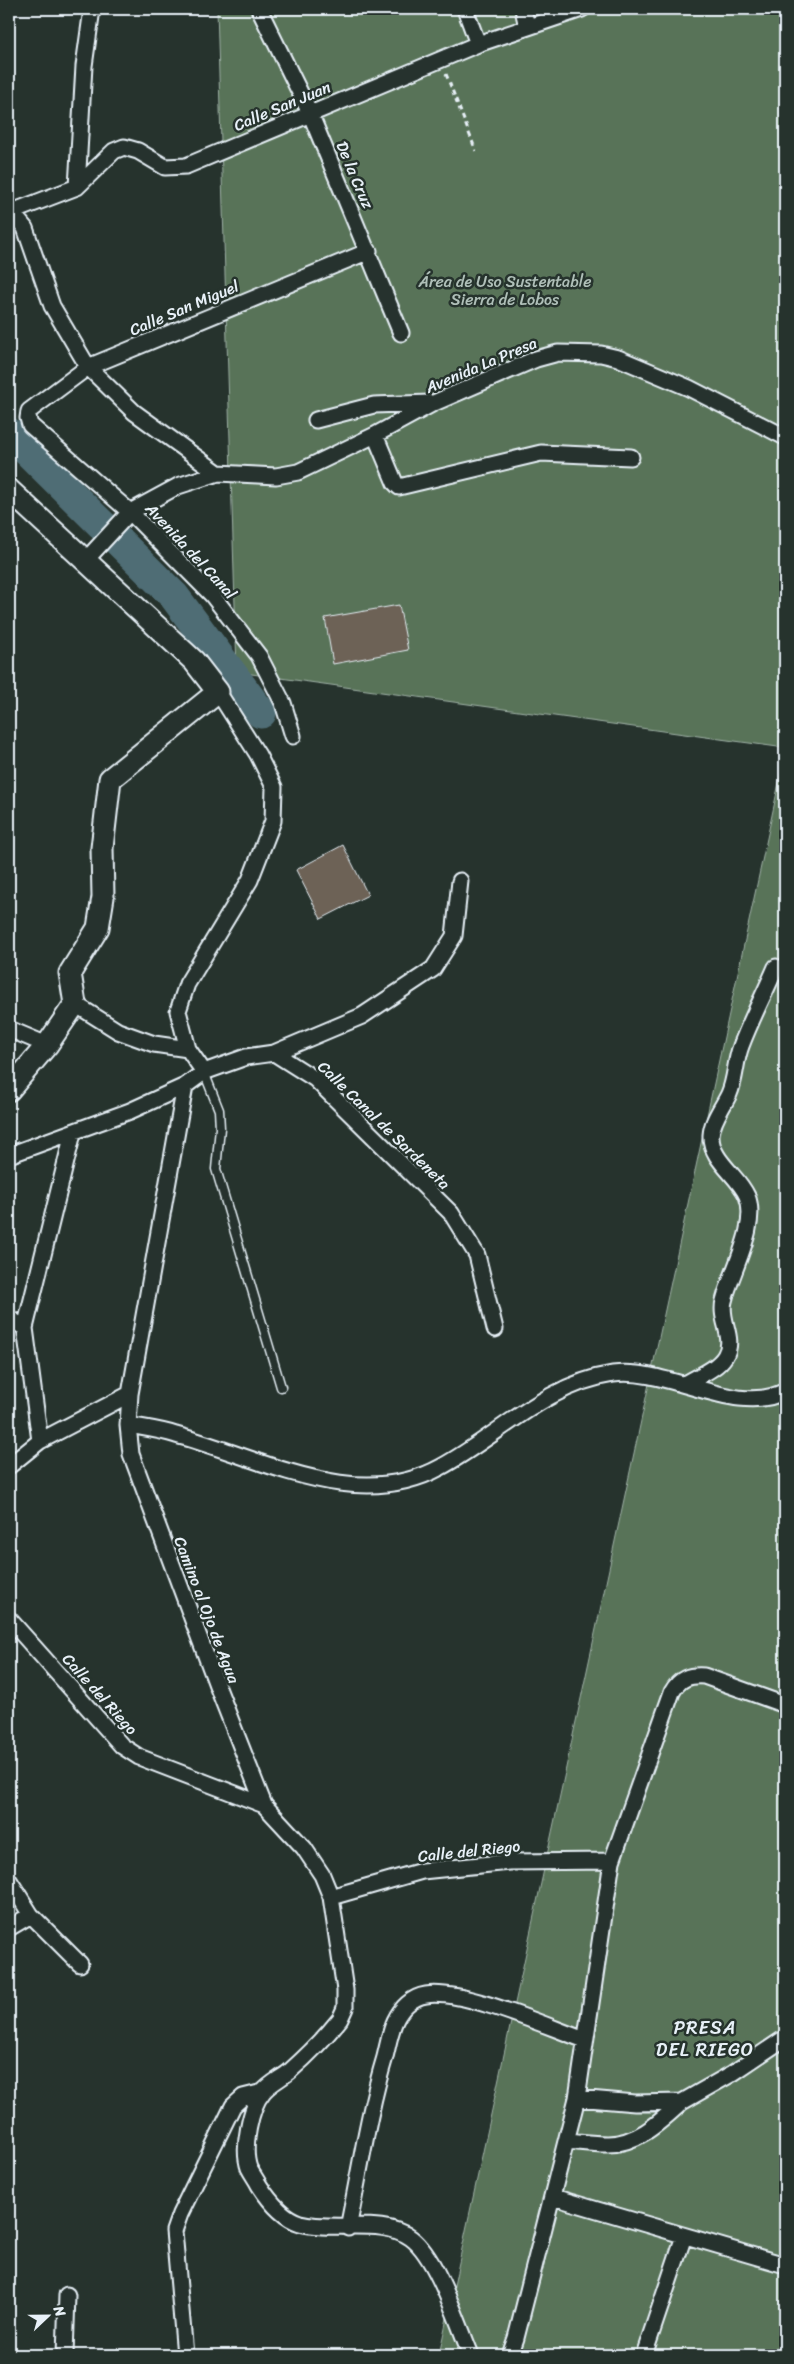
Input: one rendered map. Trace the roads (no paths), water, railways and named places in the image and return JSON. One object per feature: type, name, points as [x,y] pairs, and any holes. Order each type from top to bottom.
[{"type":"street","points":[[77,188],[84,66],[92,9]]},
{"type":"street","name":"De la Cruz","points":[[259,9],[310,113],[369,251],[401,333]]},
{"type":"street","points":[[465,9],[478,44]]},
{"type":"street","points":[[523,9],[527,27]]},
{"type":"street","name":"Calle San Juan","points":[[10,211],[77,188],[114,150],[124,147],[138,151],[165,167],[186,166],[478,44],[582,9]]},
{"type":"street","points":[[10,211],[25,228],[52,306],[88,367],[134,412],[218,474]]},
{"type":"street","name":"Calle San Miguel","points":[[28,418],[29,411],[88,367],[369,251]]},
{"type":"street","name":"Avenida La Presa","points":[[85,562],[124,517],[178,486],[218,474],[276,476],[298,472],[375,435],[434,403],[536,358],[558,353],[601,354],[618,358],[689,388],[785,437]]},
{"type":"street","points":[[316,420],[374,405],[434,403]]},
{"type":"street","name":"Avenida del Canal","points":[[28,418],[30,425],[124,517],[212,595],[259,656],[283,703],[293,736]]},
{"type":"street","points":[[375,435],[395,482],[399,487],[541,453],[631,456]]},
{"type":"street","points":[[9,490],[194,661],[218,692],[258,755],[274,787],[273,820],[250,880],[187,984],[178,1011],[188,1049],[204,1072]]},
{"type":"street","points":[[9,1090],[47,1045],[75,1004],[70,973],[98,928],[103,898],[102,848],[110,779],[218,692]]},
{"type":"street","points":[[9,1155],[130,1111],[185,1086],[204,1072],[246,1057],[274,1053],[362,1016],[433,969],[454,936],[460,881]]},
{"type":"street","points":[[685,1384],[715,1366],[725,1356],[730,1344],[722,1306],[748,1227],[750,1211],[747,1196],[716,1153],[711,1143],[711,1133],[729,1093],[740,1048],[776,967]]},
{"type":"street","points":[[75,1004],[118,1031],[154,1044],[188,1049]]},
{"type":"street","points":[[9,1029],[47,1045]]},
{"type":"street","name":"Calle Canal de Sardeneta","points":[[274,1053],[314,1079],[451,1213],[477,1255],[495,1329]]},
{"type":"street","name":"Camino al Ojo de Agua","points":[[185,1086],[130,1394],[128,1426],[131,1454],[264,1805]]},
{"type":"street","points":[[40,1441],[25,1328],[73,1133]]},
{"type":"street","points":[[9,1318],[25,1328]]},
{"type":"street","points":[[128,1426],[175,1434],[304,1476],[356,1485],[386,1484],[416,1477],[440,1467],[529,1408],[558,1392],[590,1379],[613,1374],[637,1373],[685,1384],[724,1397],[766,1397],[785,1391]]},
{"type":"street","points":[[9,1466],[40,1441],[130,1394]]},
{"type":"street","name":"Calle del Riego","points":[[9,1619],[122,1746],[138,1758],[264,1805]]},
{"type":"street","points":[[510,2355],[577,2098],[612,1862],[677,1684],[684,1678],[692,1675],[704,1676],[785,1705]]},
{"type":"street","points":[[185,2355],[174,2231],[180,2214],[233,2106],[243,2097],[263,2092],[289,2072],[340,2020],[345,2008],[345,1990],[331,1896],[322,1875],[304,1848],[264,1805]]},
{"type":"street","name":"Calle del Riego","points":[[331,1896],[431,1870],[510,1862],[612,1862]]},
{"type":"street","points":[[9,1880],[31,1915],[80,1964]]},
{"type":"street","points":[[9,1928],[31,1915]]},
{"type":"street","points":[[348,2228],[377,2083],[396,2020],[406,2005],[417,1997],[428,1994],[445,1995],[503,2010],[586,2040]]},
{"type":"street","points":[[567,2141],[607,2144],[628,2141],[644,2133],[682,2102],[733,2073],[785,2038]]},
{"type":"street","points":[[263,2092],[250,2120],[247,2146],[249,2167],[262,2190],[278,2210],[299,2222],[348,2228],[381,2226],[395,2229],[412,2238],[429,2258],[471,2355]]},
{"type":"street","points":[[577,2098],[635,2103],[682,2102]]},
{"type":"street","points":[[552,2197],[785,2265]]},
{"type":"street","points":[[644,2355],[684,2236]]},
{"type":"street","points":[[64,2355],[67,2295]]},
{"type":"lane","points":[[204,1072],[219,1110],[220,1128],[216,1169],[281,1388]]},
{"type":"waterway","points":[[9,433],[174,596],[261,713]]},
{"type":"district","name":"PRESA DEL RIEGO","points":[[705,2038]]},
{"type":"park label","name":"Área de Uso Sustentable Sierra de Lobos","points":[[505,290]]}]
